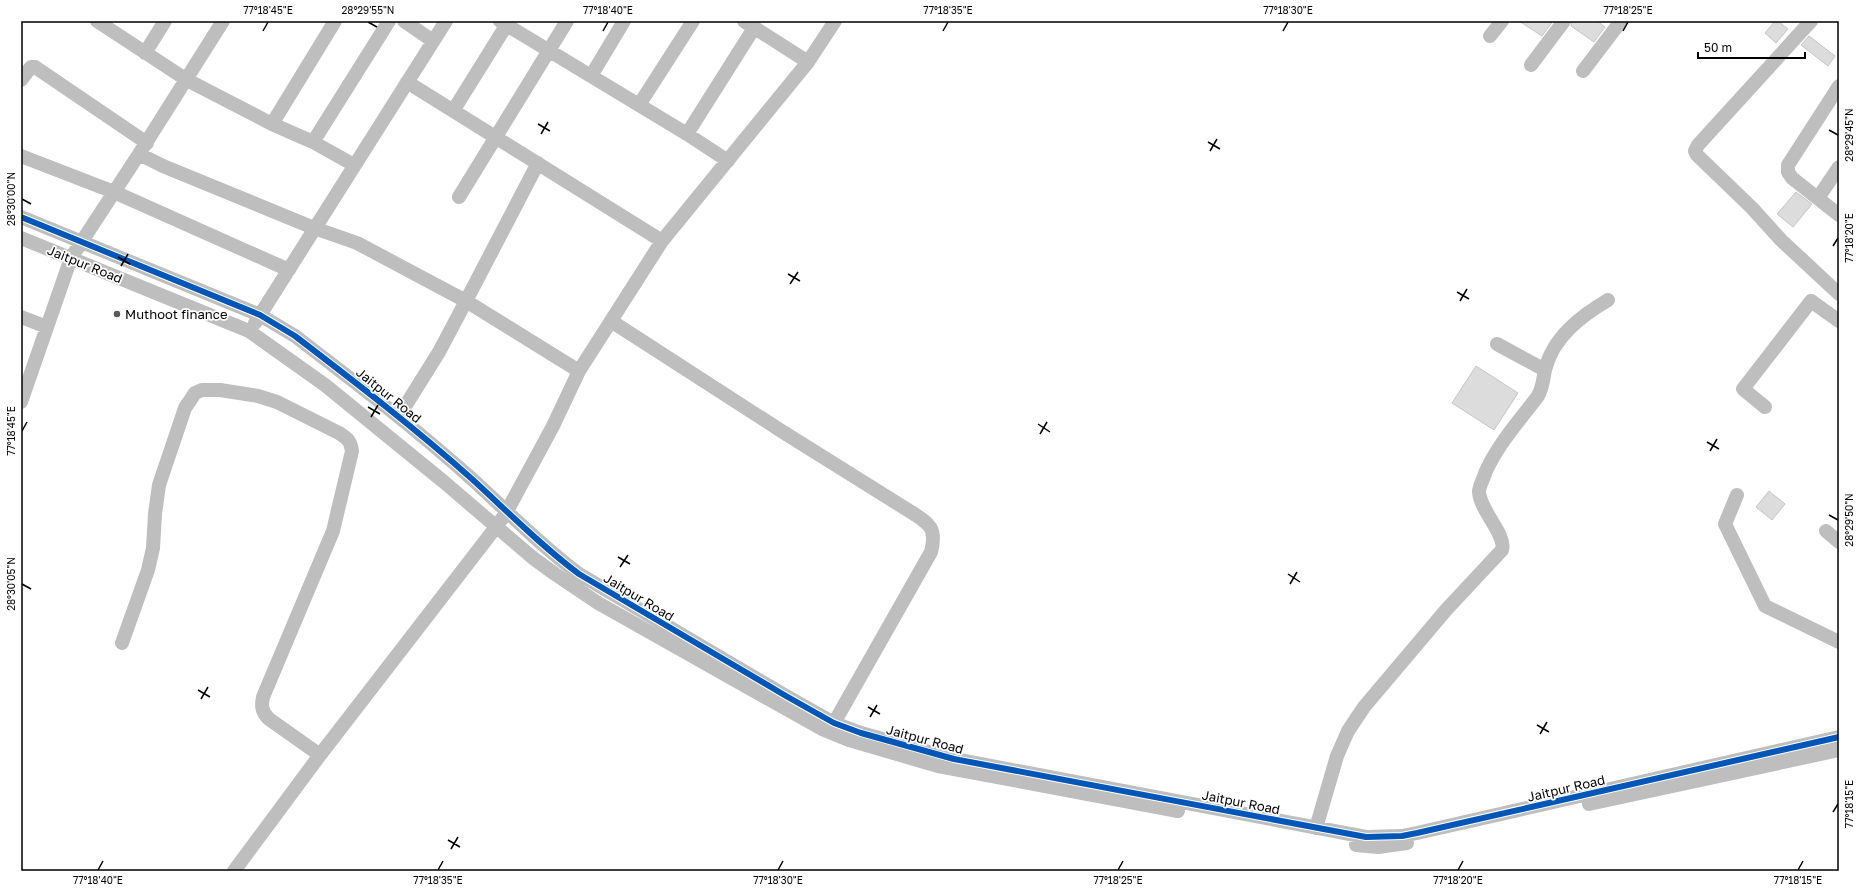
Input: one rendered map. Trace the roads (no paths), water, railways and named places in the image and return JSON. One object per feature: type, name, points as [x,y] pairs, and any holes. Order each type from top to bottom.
[{"type":"street","points":[[97,21],[187,80],[272,124],[313,142],[354,165]]},
{"type":"street","points":[[145,53],[165,21]]},
{"type":"street","points":[[21,400],[71,258],[80,242],[143,149],[223,21]]},
{"type":"street","points":[[272,124],[335,21]]},
{"type":"street","points":[[313,142],[389,21]]},
{"type":"street","points":[[404,21],[433,41]]},
{"type":"street","points":[[249,331],[446,21]]},
{"type":"street","points":[[459,197],[567,21]]},
{"type":"street","points":[[591,76],[624,21]]},
{"type":"street","points":[[639,104],[693,21]]},
{"type":"street","points":[[234,871],[320,754],[506,513],[553,426],[579,371],[662,241],[808,62],[835,21]]},
{"type":"street","points":[[1490,36],[1502,21]]},
{"type":"street","points":[[1531,65],[1564,21]]},
{"type":"street","points":[[1583,70],[1621,21]]},
{"type":"street","points":[[1811,21],[1698,145],[1695,151],[1697,155],[1752,208],[1781,240],[1839,294]]},
{"type":"street","points":[[453,111],[505,22],[639,104],[728,161]]},
{"type":"street","points":[[687,134],[749,24],[808,62]]},
{"type":"street","points":[[21,80],[27,70],[31,67],[35,67],[143,149],[163,166],[314,228],[357,243],[466,301],[579,371]]},
{"type":"street","points":[[408,82],[662,241]]},
{"type":"street","points":[[1839,86],[1788,165],[1788,172],[1792,178],[1839,215]]},
{"type":"street","points":[[21,156],[114,192],[289,270]]},
{"type":"street","points":[[399,416],[438,352],[538,163]]},
{"type":"street","points":[[1818,198],[1839,167]]},
{"type":"street","name":"Jaitpur Road","points":[[21,217],[260,315],[295,336],[399,416],[472,480],[506,513],[579,574],[834,723],[861,733],[954,759],[1366,837],[1402,836],[1839,737]]},
{"type":"street","name":"Jaitpur Road","points":[[21,238],[249,331],[325,385],[444,482],[533,558],[598,603],[822,729],[849,740],[906,757],[968,772],[1364,846],[1392,846],[1839,750]]},
{"type":"street","points":[[1316,828],[1337,756],[1348,731],[1364,707],[1446,610],[1502,550],[1503,541],[1483,504],[1479,492],[1481,484],[1502,442],[1538,396],[1542,388],[1545,370],[1563,335],[1579,319],[1608,300]]},
{"type":"street","points":[[1765,407],[1743,389],[1811,302],[1839,321]]},
{"type":"street","points":[[21,316],[47,327]]},
{"type":"street","points":[[611,321],[783,432],[911,512],[926,522],[933,530],[934,539],[931,552],[834,723]]},
{"type":"street","points":[[1497,344],[1545,370]]},
{"type":"street","points":[[122,643],[148,570],[153,548],[155,514],[160,485],[185,408],[195,393],[202,390],[220,390],[258,396],[277,402],[347,438],[351,444],[352,451],[333,531],[263,697],[261,707],[264,714],[269,719],[320,754]]},
{"type":"street","points":[[1737,495],[1725,524],[1765,606],[1839,642]]},
{"type":"street","points":[[1826,531],[1839,542]]},
{"type":"place","name":"Muthoot finance","points":[[117,314]]}]
